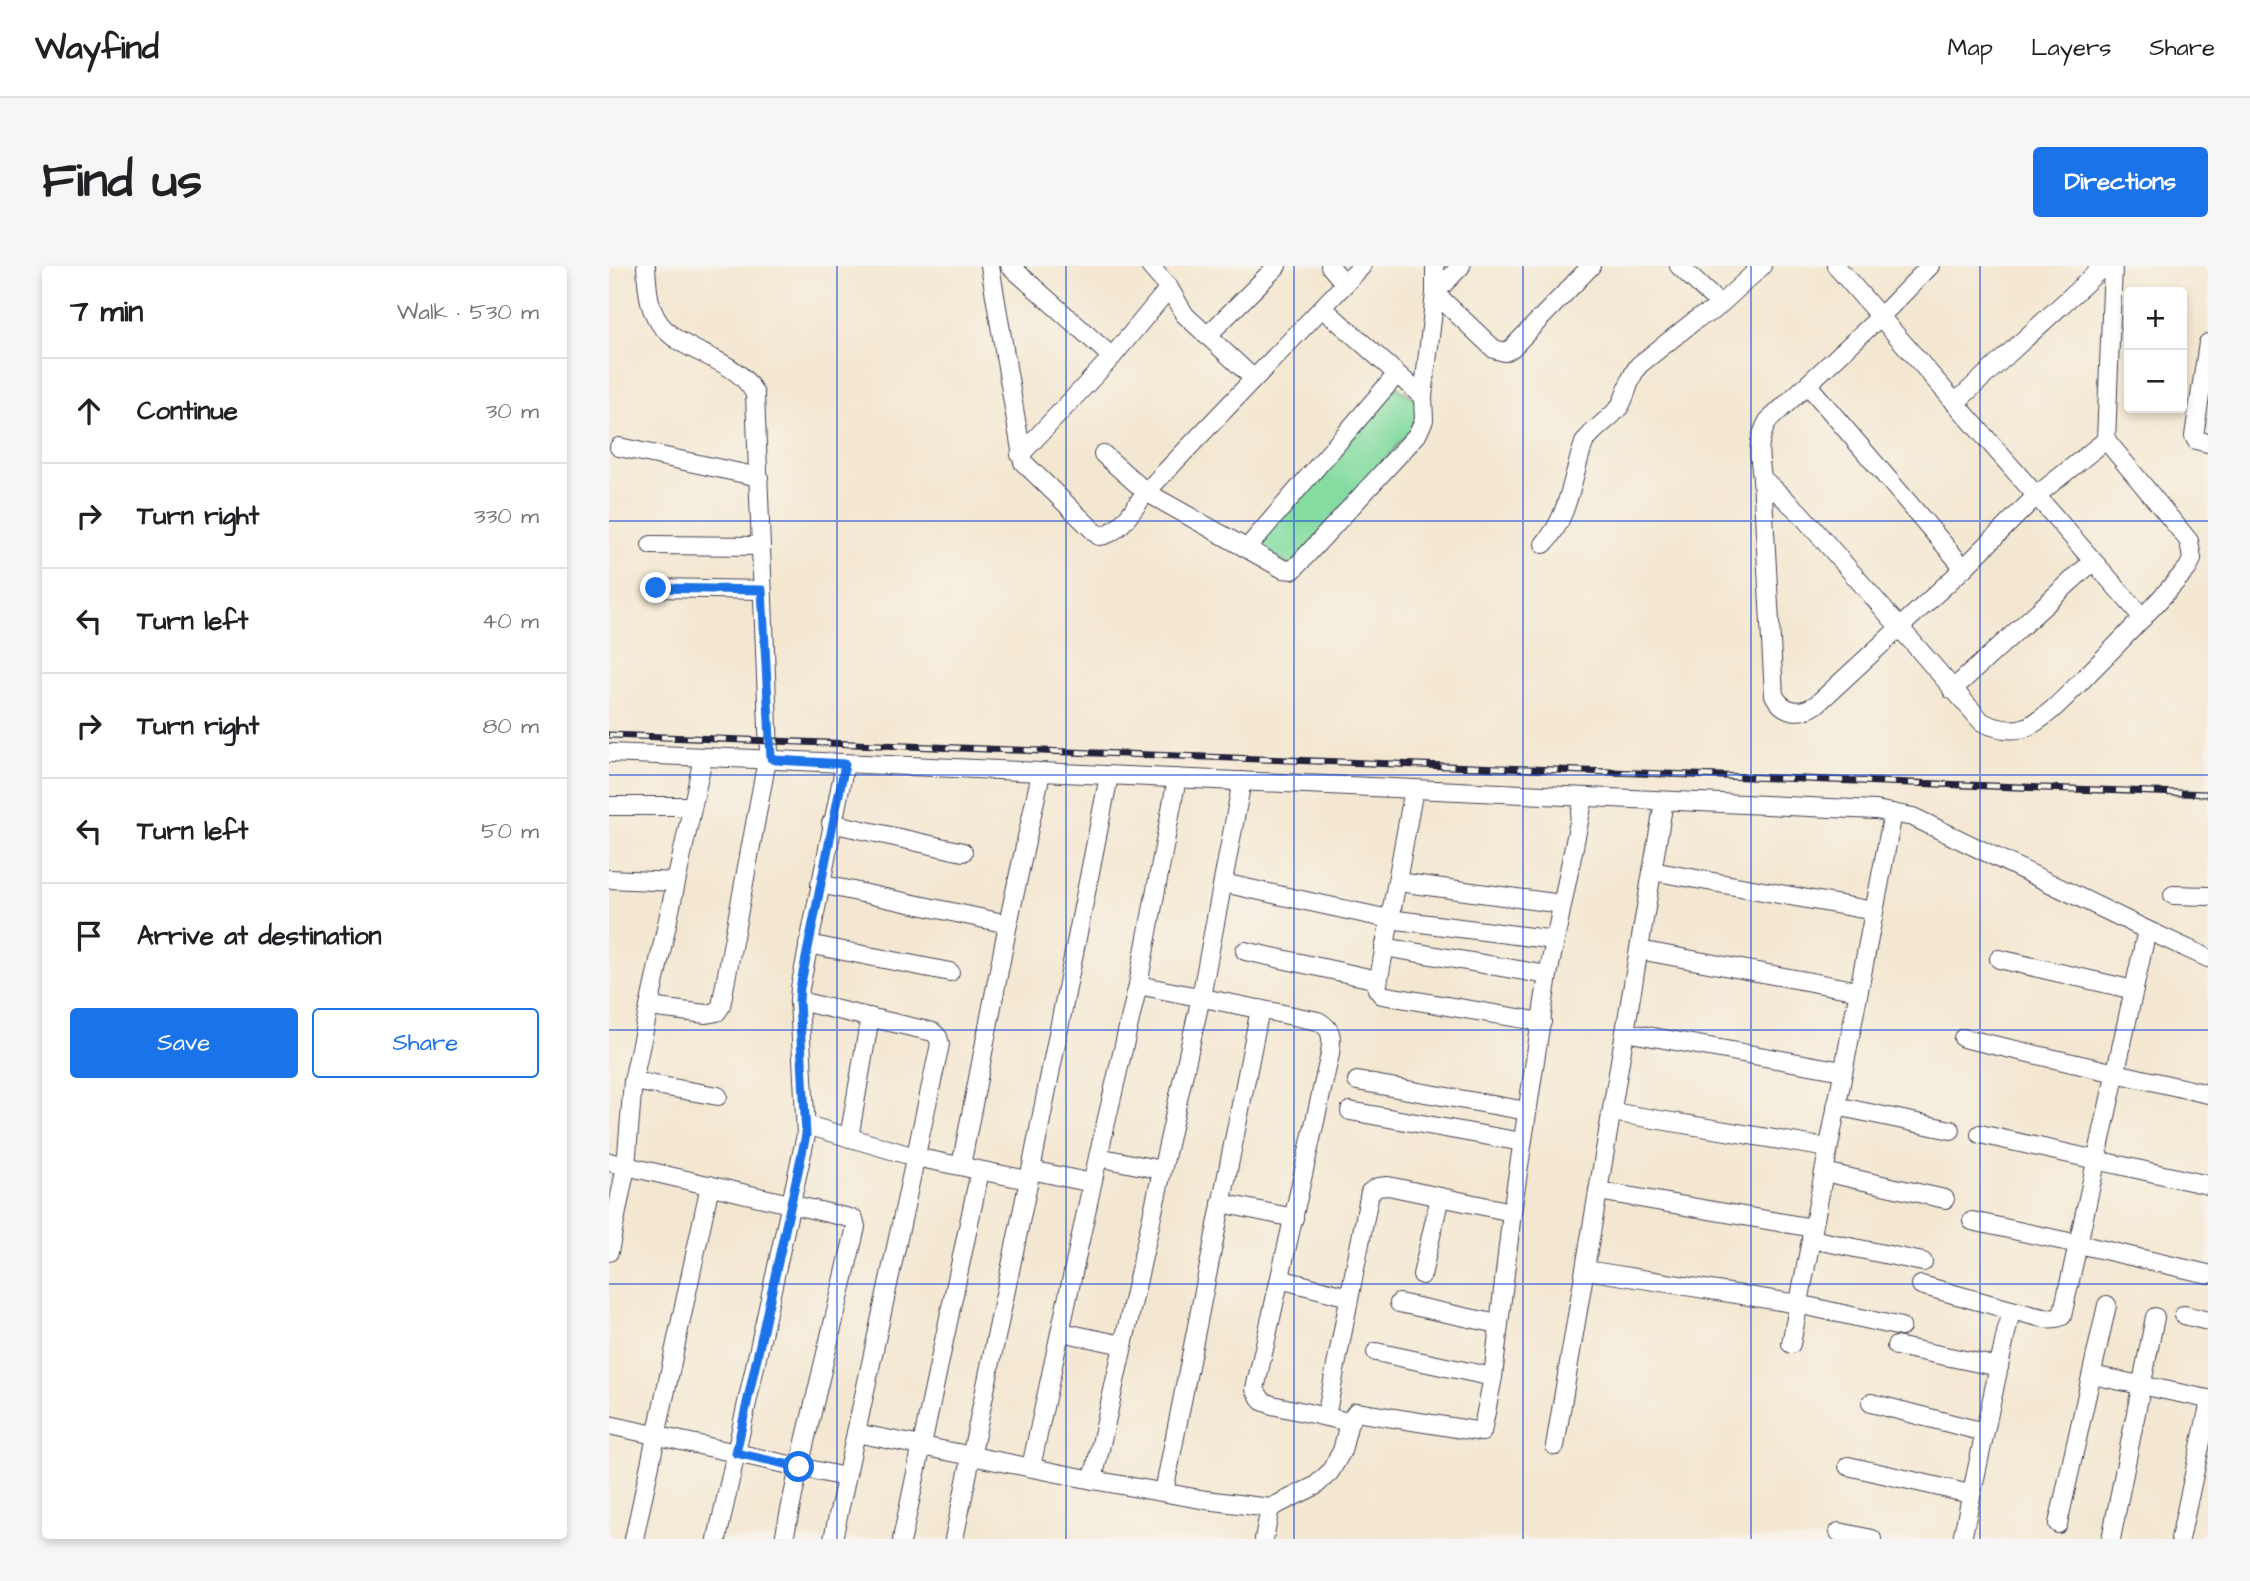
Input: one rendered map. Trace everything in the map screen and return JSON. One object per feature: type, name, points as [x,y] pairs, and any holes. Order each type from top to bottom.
[{"type":"street","points":[[646,266],[649,296],[653,312],[661,326],[675,339],[742,375],[755,394],[771,758],[721,1006],[717,1012],[706,1014],[649,1007]]},
{"type":"street","points":[[990,266],[1020,454],[1028,469],[1100,536],[1107,536],[1115,531],[1146,492],[1361,266]]},
{"type":"street","points":[[1010,266],[1112,356]]},
{"type":"street","points":[[1150,266],[1169,288],[1185,315],[1253,378]]},
{"type":"street","points":[[1207,336],[1277,266]]},
{"type":"street","points":[[1330,266],[1345,284]]},
{"type":"street","points":[[1103,454],[1146,492],[1287,571],[1293,570],[1417,435],[1424,421],[1423,397],[1435,266]]},
{"type":"street","points":[[1434,293],[1461,266]]},
{"type":"street","points":[[1434,293],[1494,349],[1505,352],[1512,348],[1591,266]]},
{"type":"street","points":[[1679,266],[1711,296]]},
{"type":"street","points":[[1698,318],[1702,305],[1744,266]]},
{"type":"street","points":[[1544,544],[1554,533],[1563,515],[1580,454],[1590,433],[1620,406],[1632,373],[1698,318],[1713,311],[1762,266]]},
{"type":"street","points":[[1836,266],[2143,618]]},
{"type":"street","points":[[1930,266],[1881,316],[1767,421],[1760,436],[1758,449],[1762,478],[1774,695],[1779,704],[1800,712],[1817,705],[1964,568],[2037,495],[2106,440]]},
{"type":"street","points":[[1955,403],[2104,266]]},
{"type":"street","points":[[1762,478],[1799,512],[1982,722],[1995,728],[2026,728],[2066,697],[2143,618],[2188,568],[2192,558],[2193,550],[2189,541],[2106,440],[2113,266]]},
{"type":"street","points":[[1020,454],[1112,356],[1169,288]]},
{"type":"street","points":[[1323,308],[1423,397]]},
{"type":"street","points":[[2208,343],[2194,436],[2196,440],[2208,443]]},
{"type":"street","points":[[1248,547],[1397,374]]},
{"type":"street","points":[[1808,385],[1964,568]]},
{"type":"street","points":[[619,447],[759,477]]},
{"type":"street","points":[[651,545],[760,546]]},
{"type":"street","points":[[1952,690],[2092,562]]},
{"type":"street","points":[[656,588],[762,590]]},
{"type":"street","points":[[609,753],[1893,813],[1913,817],[1934,826],[2208,958]]},
{"type":"street","points":[[609,1252],[618,1164],[633,1081],[703,758]]},
{"type":"street","points":[[717,1539],[807,1125],[799,1001],[831,822],[845,764]]},
{"type":"street","points":[[961,1166],[1007,924],[1041,773]]},
{"type":"street","points":[[954,1539],[1109,776]]},
{"type":"street","points":[[1031,1467],[1138,985],[1177,779]]},
{"type":"street","points":[[1093,1480],[1201,998],[1243,781]]},
{"type":"street","points":[[1414,789],[1377,989],[1382,995],[1542,1022]]},
{"type":"street","points":[[856,1433],[1093,1480],[1270,1508],[1315,1486],[1330,1472],[1342,1451],[1352,1414],[1360,1411],[1482,1432],[1493,1377],[1512,1212],[1548,975],[1584,797]]},
{"type":"street","points":[[1555,1446],[1664,801]]},
{"type":"street","points":[[609,806],[692,806]]},
{"type":"street","points":[[1791,1344],[1893,813]]},
{"type":"street","points":[[831,822],[963,852]]},
{"type":"street","points":[[1652,871],[1874,911]]},
{"type":"street","points":[[609,879],[675,882]]},
{"type":"street","points":[[1398,882],[1562,904]]},
{"type":"street","points":[[1223,883],[1389,919],[1555,940]]},
{"type":"street","points":[[820,884],[1007,924]]},
{"type":"street","points":[[2173,895],[2208,896]]},
{"type":"street","points":[[1921,1285],[2011,1310],[2056,1319],[2062,1315],[2147,930]]},
{"type":"street","points":[[808,944],[950,972]]},
{"type":"street","points":[[1384,947],[1548,975]]},
{"type":"street","points":[[1639,950],[1859,991]]},
{"type":"street","points":[[1245,951],[1378,980]]},
{"type":"street","points":[[1999,959],[2134,990]]},
{"type":"street","points":[[1138,985],[1318,1021],[1328,1026],[1332,1036],[1330,1054],[1255,1389],[1258,1396],[1272,1405],[1349,1422]]},
{"type":"street","points":[[799,1001],[927,1030],[938,1037],[940,1044],[833,1539]]},
{"type":"street","points":[[1164,1492],[1260,1009]]},
{"type":"street","points":[[849,1138],[870,1017]]},
{"type":"street","points":[[1625,1032],[1843,1071]]},
{"type":"street","points":[[1963,1038],[2208,1094]]},
{"type":"street","points":[[633,1081],[718,1096]]},
{"type":"street","points":[[1357,1081],[1527,1111]]},
{"type":"street","points":[[1836,1106],[1951,1129]]},
{"type":"street","points":[[1350,1111],[1522,1142]]},
{"type":"street","points":[[1612,1112],[1828,1148]]},
{"type":"street","points":[[807,1125],[915,1157],[979,1171],[1092,1183]]},
{"type":"street","points":[[1980,1135],[2208,1185]]},
{"type":"street","points":[[1098,1157],[1162,1170]]},
{"type":"street","points":[[618,1164],[851,1217],[857,1222],[784,1539]]},
{"type":"street","points":[[902,1539],[979,1171]]},
{"type":"street","points":[[1824,1172],[1945,1199]]},
{"type":"street","points":[[634,1539],[710,1185]]},
{"type":"street","points":[[1326,1417],[1370,1192],[1378,1187],[1388,1186],[1512,1212]]},
{"type":"street","points":[[1598,1191],[1812,1234],[1923,1262]]},
{"type":"street","points":[[1422,1275],[1440,1197]]},
{"type":"street","points":[[1221,1203],[1294,1218]]},
{"type":"street","points":[[1972,1221],[2208,1274]]},
{"type":"street","points":[[1586,1270],[1798,1304],[1901,1327]]},
{"type":"street","points":[[1280,1279],[1349,1297]]},
{"type":"street","points":[[1399,1303],[1498,1324]]},
{"type":"street","points":[[2058,1524],[2107,1305]]},
{"type":"street","points":[[1962,1539],[2011,1310]]},
{"type":"street","points":[[2184,1315],[2208,1321]]},
{"type":"street","points":[[2111,1539],[2155,1317]]},
{"type":"street","points":[[1061,1332],[1123,1345]]},
{"type":"street","points":[[1896,1346],[1999,1367]]},
{"type":"street","points":[[1376,1352],[1493,1377]]},
{"type":"street","points":[[2092,1375],[2208,1399]]},
{"type":"street","points":[[1871,1403],[1984,1432]]},
{"type":"street","points":[[2180,1539],[2200,1490],[2208,1410]]},
{"type":"street","points":[[609,1425],[845,1477]]},
{"type":"street","points":[[1848,1466],[1970,1494]]},
{"type":"street","points":[[1264,1539],[1270,1508]]},
{"type":"street","points":[[1839,1532],[1872,1539]]},
{"type":"green space","points":[[1396,387],[1415,398],[1421,419],[1290,567],[1257,543]]},
{"type":"railway","points":[[609,735],[2208,794]]},
{"type":"route","points":[[656,588],[762,590],[771,758],[845,764],[831,822],[800,988],[806,1135],[736,1453],[799,1467]]}]
